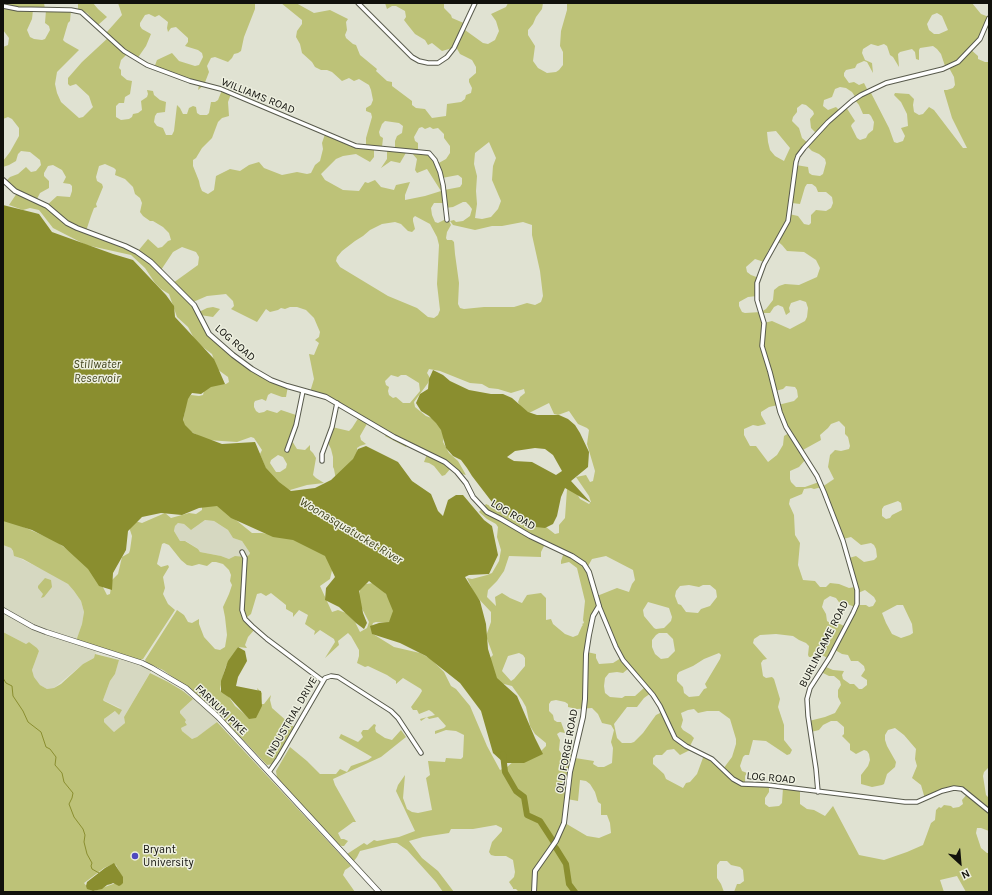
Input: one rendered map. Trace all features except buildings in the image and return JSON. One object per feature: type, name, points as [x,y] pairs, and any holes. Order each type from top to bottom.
[{"type":"main road","name":"FARNUM PIKE","points":[[3,610],[33,627],[46,632],[142,663],[176,682],[208,707],[379,892]]},
{"type":"street","points":[[358,3],[412,57],[428,63],[438,63],[447,57],[454,48],[476,3]]},
{"type":"street","name":"WILLIAMS ROAD","points":[[3,6],[18,9],[70,10],[82,12],[124,51],[147,65],[190,81],[221,89],[356,146],[429,153],[435,160],[444,185],[447,220]]},
{"type":"street","name":"BURLINGAME ROAD","points":[[818,792],[808,716],[808,698],[810,688],[830,657],[853,613],[857,604],[857,590],[843,541],[824,492],[817,476],[786,428],[780,412],[762,346],[764,324],[757,300],[758,283],[764,264],[788,221],[796,162],[798,156],[804,148],[828,122],[861,95],[886,83],[943,69],[958,62],[980,39],[989,18]]},
{"type":"street","name":"LOG ROAD","points":[[3,180],[15,191],[47,206],[67,223],[76,228],[125,246],[136,252],[156,267],[194,305],[209,334],[252,369],[271,380],[326,397],[394,438],[445,462],[457,472],[466,483],[473,497],[487,512],[530,536],[572,556],[584,564],[589,572],[599,606],[616,647],[623,660],[653,695],[660,706],[675,738],[686,746],[712,759],[733,779],[742,784],[768,785],[905,802],[917,802],[948,789],[962,789],[989,812]]},
{"type":"street","points":[[287,450],[296,425],[303,391]]},
{"type":"street","points":[[322,461],[322,454],[332,427],[337,403]]},
{"type":"street","points":[[242,552],[245,558],[242,610],[245,619],[267,639],[323,681]]},
{"type":"street","name":"OLD FORGE ROAD","points":[[534,892],[535,871],[556,841],[564,823],[570,772],[579,737],[585,699],[586,654],[589,635],[593,616],[599,606]]},
{"type":"street","name":"INDUSTRIAL DRIVE","points":[[269,772],[323,681],[325,678],[331,676],[338,677],[391,711],[398,718],[421,753]]},
{"type":"shaded area","points":[[205,520],[214,521],[228,530],[233,538],[242,541],[250,553],[249,555],[229,559],[200,552],[186,541],[180,541],[174,531],[175,526],[178,523],[184,524],[191,530]]},
{"type":"shaded area","points":[[3,545],[11,548],[15,556],[50,573],[68,584],[81,601],[84,612],[82,624],[76,641],[97,649],[94,658],[83,664],[54,688],[47,689],[40,685],[34,677],[32,670],[39,651],[37,648],[29,642],[26,644],[3,632]]},
{"type":"shaded area","points":[[120,656],[152,669],[124,717],[125,723],[114,732],[104,722],[104,719],[120,708],[103,700],[110,681],[115,674]]},
{"type":"shaded area","points":[[194,696],[219,719],[213,726],[192,739],[182,731],[181,728],[187,725],[186,720],[180,711]]},
{"type":"green space","points":[[3,3],[44,3],[45,9],[33,10],[32,19],[27,30],[30,37],[42,40],[45,39],[50,30],[49,26],[45,23],[46,10],[71,10],[70,21],[63,40],[79,50],[57,72],[55,84],[61,102],[79,118],[83,117],[93,107],[89,96],[76,84],[70,86],[68,84],[68,78],[82,62],[109,37],[106,33],[122,15],[118,3],[255,3],[255,9],[244,37],[241,51],[234,54],[228,62],[215,57],[211,58],[207,66],[209,72],[204,85],[198,90],[199,85],[154,68],[157,60],[172,53],[179,61],[195,66],[199,65],[203,57],[202,53],[198,50],[185,46],[188,42],[188,38],[176,27],[171,28],[168,32],[168,22],[159,15],[155,17],[149,14],[145,15],[140,23],[140,26],[142,29],[151,34],[146,46],[137,59],[127,54],[121,60],[119,68],[121,70],[121,75],[127,80],[132,81],[130,94],[125,97],[124,103],[119,103],[116,106],[116,117],[121,120],[129,119],[133,114],[138,113],[142,110],[141,101],[147,97],[147,90],[153,91],[154,95],[160,100],[166,102],[165,112],[157,113],[154,122],[157,126],[163,128],[166,135],[172,135],[174,131],[177,105],[183,114],[187,114],[189,108],[193,106],[196,107],[197,113],[200,115],[207,115],[209,113],[211,102],[218,100],[222,90],[231,94],[228,102],[229,116],[222,118],[218,122],[212,138],[193,160],[193,166],[202,191],[208,194],[214,190],[216,176],[230,169],[240,171],[249,165],[259,162],[264,168],[282,175],[297,172],[307,174],[311,173],[315,165],[320,161],[323,149],[322,143],[325,134],[366,147],[366,138],[372,117],[371,113],[366,111],[366,108],[371,105],[373,100],[369,85],[359,79],[354,81],[349,78],[342,81],[332,72],[315,67],[312,62],[302,53],[300,44],[296,37],[297,31],[302,24],[302,20],[281,3],[296,3],[314,13],[330,10],[348,19],[346,22],[346,38],[356,45],[360,55],[377,69],[376,71],[387,81],[392,82],[392,86],[412,101],[412,105],[416,108],[425,109],[432,118],[446,116],[447,104],[461,102],[465,99],[466,95],[471,93],[472,88],[469,79],[476,73],[476,67],[472,60],[460,54],[456,47],[442,51],[432,43],[428,45],[425,40],[415,34],[404,20],[406,17],[405,11],[396,6],[392,6],[387,9],[385,3],[444,3],[444,8],[452,18],[466,24],[465,30],[483,43],[488,44],[495,40],[499,31],[496,21],[491,14],[506,7],[508,3],[543,3],[542,9],[528,30],[528,35],[535,46],[533,61],[538,68],[547,73],[556,72],[563,65],[563,52],[560,46],[561,31],[567,10],[567,3],[972,3],[981,14],[989,17],[984,30],[970,49],[978,56],[978,59],[989,62],[989,767],[984,772],[983,776],[986,795],[989,798],[989,831],[977,828],[976,833],[981,848],[989,853],[989,892],[966,892],[957,876],[940,880],[944,892],[734,892],[737,884],[744,881],[743,870],[740,867],[731,865],[727,861],[720,861],[717,865],[717,878],[724,892],[519,892],[516,889],[513,889],[509,882],[514,877],[515,872],[513,860],[506,856],[491,855],[489,852],[492,842],[502,831],[502,828],[496,825],[473,829],[451,829],[449,833],[409,841],[422,858],[438,871],[454,892],[443,892],[407,850],[397,843],[360,851],[354,861],[347,854],[364,843],[367,845],[374,840],[377,841],[399,837],[415,831],[396,791],[398,785],[405,775],[403,798],[407,809],[418,813],[432,810],[426,778],[430,775],[428,761],[445,762],[446,758],[461,759],[463,757],[464,735],[456,731],[446,730],[435,734],[435,731],[446,726],[438,717],[429,719],[427,717],[435,715],[429,710],[419,714],[417,710],[413,710],[411,707],[422,691],[421,689],[403,678],[396,684],[396,681],[387,675],[368,666],[365,667],[357,663],[359,650],[348,633],[338,641],[339,645],[325,658],[335,642],[334,639],[320,630],[314,635],[315,631],[305,624],[308,615],[299,610],[293,617],[293,613],[286,609],[286,605],[271,593],[266,596],[261,593],[257,594],[251,614],[246,618],[255,629],[248,637],[245,645],[247,648],[238,647],[233,658],[226,666],[220,689],[221,692],[227,694],[235,706],[248,717],[259,696],[257,688],[262,693],[261,704],[264,704],[271,695],[270,700],[272,708],[294,727],[273,764],[267,765],[215,710],[163,670],[147,663],[145,660],[177,610],[184,615],[188,622],[192,623],[199,619],[199,624],[204,637],[215,649],[220,650],[225,647],[227,635],[223,607],[232,585],[229,570],[223,564],[212,562],[207,566],[199,564],[192,566],[187,565],[169,545],[164,543],[162,544],[157,564],[161,567],[168,565],[169,567],[163,577],[165,588],[163,594],[168,604],[175,610],[143,659],[140,660],[76,641],[82,624],[84,612],[81,601],[68,584],[23,559],[14,556],[11,548],[3,545],[3,518],[58,542],[93,568],[107,595],[110,594],[112,580],[118,574],[122,557],[129,553],[132,536],[129,527],[135,521],[142,523],[165,513],[171,518],[189,513],[196,514],[202,510],[202,505],[222,504],[231,516],[252,533],[262,533],[305,540],[334,562],[330,579],[320,586],[332,612],[338,610],[346,613],[355,622],[360,632],[367,628],[369,622],[358,601],[360,589],[366,584],[373,583],[383,590],[394,606],[392,620],[387,623],[373,623],[373,634],[394,647],[420,653],[431,659],[444,672],[451,686],[456,689],[470,706],[487,746],[500,770],[507,767],[514,761],[541,751],[546,746],[546,743],[535,734],[530,726],[526,707],[522,700],[512,686],[500,683],[497,680],[488,660],[493,655],[486,636],[491,622],[491,612],[475,595],[467,578],[472,579],[492,573],[499,561],[501,550],[497,537],[498,527],[479,512],[486,504],[496,509],[506,511],[518,520],[530,526],[546,527],[555,534],[559,533],[559,525],[565,518],[567,489],[576,492],[580,499],[589,504],[591,502],[589,496],[576,477],[586,475],[590,482],[593,481],[595,471],[587,444],[589,430],[578,424],[569,411],[558,415],[554,414],[549,403],[527,414],[522,410],[518,402],[520,397],[525,393],[524,389],[511,393],[489,388],[482,384],[470,383],[440,371],[429,369],[427,373],[430,378],[414,402],[415,407],[426,416],[439,423],[444,437],[443,442],[449,453],[458,461],[466,475],[458,473],[451,468],[445,475],[442,476],[434,466],[424,462],[427,454],[407,445],[406,447],[385,436],[386,434],[368,422],[360,436],[361,440],[366,444],[357,448],[358,453],[356,459],[336,480],[333,467],[333,457],[327,441],[332,427],[349,431],[359,417],[339,405],[310,392],[314,379],[309,354],[314,355],[319,343],[315,340],[319,337],[320,332],[314,318],[306,310],[297,307],[290,307],[285,309],[281,308],[270,312],[266,309],[257,322],[231,309],[234,306],[233,301],[226,294],[207,296],[193,302],[199,312],[213,307],[220,309],[213,317],[200,315],[210,334],[234,355],[273,380],[288,386],[286,397],[271,393],[268,395],[266,401],[262,399],[255,401],[254,407],[259,413],[267,410],[277,413],[281,410],[299,416],[292,441],[297,449],[305,450],[310,445],[310,450],[316,458],[313,475],[324,483],[307,485],[290,490],[271,481],[260,454],[262,450],[254,438],[251,437],[237,442],[207,440],[182,427],[187,399],[191,395],[203,395],[204,391],[214,384],[226,384],[229,382],[228,377],[217,369],[212,354],[196,342],[188,327],[177,317],[169,294],[155,283],[145,268],[131,255],[86,245],[53,228],[39,210],[30,208],[23,210],[9,205],[17,193],[5,182],[26,167],[31,172],[36,171],[41,165],[40,160],[30,152],[21,151],[18,154],[16,161],[3,167],[3,161],[19,136],[19,128],[12,119],[8,117],[3,119],[3,47],[8,45],[9,38],[3,30]],"holes":[[[937,13],[942,16],[948,30],[939,34],[934,34],[929,30],[927,24],[932,15]],[[871,44],[878,46],[884,44],[887,46],[890,55],[899,67],[898,54],[900,52],[912,49],[915,52],[916,59],[919,60],[920,48],[933,46],[937,49],[941,54],[945,66],[948,66],[954,77],[955,85],[953,88],[944,91],[952,118],[967,148],[963,148],[934,110],[929,107],[923,114],[919,115],[914,112],[914,99],[909,94],[895,93],[894,95],[901,102],[907,114],[908,126],[901,128],[905,136],[903,141],[897,143],[894,142],[889,128],[870,91],[868,91],[864,83],[859,85],[854,82],[849,83],[844,76],[846,70],[855,68],[857,64],[864,61],[867,62],[873,73],[872,63],[865,60],[862,53],[863,49]],[[840,87],[846,88],[852,92],[856,98],[855,100],[863,114],[869,114],[871,116],[874,122],[873,130],[866,138],[860,140],[857,138],[851,126],[855,121],[846,107],[840,111],[836,107],[828,110],[823,106],[824,100],[832,97],[835,89]],[[802,104],[806,105],[813,111],[814,114],[810,119],[811,128],[817,134],[808,143],[802,138],[799,128],[792,121],[797,112],[797,108]],[[385,121],[399,123],[403,126],[402,133],[397,136],[395,141],[395,150],[387,150],[387,159],[381,168],[391,161],[400,163],[407,151],[411,152],[417,159],[415,170],[417,173],[427,169],[441,191],[405,200],[405,195],[410,182],[396,185],[394,190],[381,187],[375,180],[368,183],[365,182],[359,191],[343,190],[325,180],[321,174],[336,159],[343,156],[356,154],[370,162],[374,157],[374,149],[382,147],[383,138],[380,136],[379,132]],[[419,128],[438,128],[444,134],[444,138],[450,146],[450,153],[446,159],[437,164],[428,153],[418,152],[418,143],[415,141],[414,137]],[[776,131],[790,148],[784,161],[775,156],[770,150],[767,132]],[[489,142],[496,158],[493,166],[492,180],[501,201],[498,209],[491,217],[482,219],[475,218],[477,204],[477,176],[474,164],[475,153]],[[807,146],[825,159],[826,163],[823,174],[820,176],[809,173],[808,167],[796,165],[798,156]],[[105,164],[114,168],[116,170],[115,175],[125,179],[133,187],[135,194],[140,198],[142,203],[140,212],[150,221],[153,221],[163,227],[169,233],[171,240],[162,247],[158,248],[148,239],[138,251],[111,238],[86,231],[94,208],[97,207],[96,204],[103,187],[102,184],[97,181],[96,177],[99,166]],[[53,165],[62,170],[66,177],[63,183],[70,184],[72,186],[72,191],[70,197],[57,196],[46,206],[36,201],[40,193],[49,188],[49,181],[44,176],[44,173],[48,166]],[[458,175],[462,178],[462,184],[460,187],[444,190],[442,178]],[[807,184],[812,184],[816,187],[818,192],[826,192],[832,197],[833,203],[831,208],[826,211],[816,210],[811,215],[811,223],[809,225],[804,224],[798,216],[789,214],[792,203],[800,204]],[[466,202],[472,209],[470,216],[463,221],[450,221],[453,225],[475,230],[523,222],[532,225],[532,235],[540,271],[543,296],[541,302],[535,305],[527,303],[514,307],[460,308],[458,304],[459,283],[454,242],[452,240],[447,240],[446,238],[447,232],[451,225],[446,219],[438,223],[435,222],[431,208],[434,203],[444,203],[445,208],[453,207]],[[415,216],[430,224],[437,237],[439,245],[437,284],[440,310],[438,315],[434,318],[428,317],[417,308],[388,296],[340,267],[336,261],[337,257],[342,251],[370,230],[382,224],[395,222],[401,224],[408,231],[412,232],[415,229],[413,221]],[[776,240],[787,251],[804,252],[816,260],[820,268],[817,277],[799,285],[785,284],[779,286],[774,290],[773,300],[766,309],[761,312],[745,313],[742,312],[739,302],[748,297],[757,296],[759,278],[747,272],[746,267],[755,259],[764,262],[768,251]],[[182,247],[196,252],[199,257],[198,265],[173,283],[161,270],[173,252]],[[800,300],[806,302],[808,308],[805,321],[790,329],[772,321],[764,323],[761,313],[770,313],[774,307],[778,305],[783,307],[786,315],[790,312],[789,308],[791,303]],[[391,375],[398,377],[401,375],[406,375],[419,383],[420,391],[410,403],[403,403],[396,397],[393,398],[389,395],[389,387],[386,385],[385,381]],[[786,386],[795,387],[798,397],[794,401],[778,405],[775,391],[783,389]],[[778,405],[789,433],[784,436],[783,445],[777,455],[768,462],[756,446],[750,446],[744,435],[744,429],[753,425],[758,426],[766,424],[761,412],[769,407]],[[839,421],[845,427],[845,434],[848,437],[850,446],[849,449],[841,451],[835,450],[830,455],[828,467],[834,479],[822,487],[819,482],[805,487],[796,487],[791,482],[790,471],[799,467],[806,459],[801,451],[821,440],[820,435],[831,424]],[[278,455],[283,457],[287,464],[286,468],[280,472],[276,472],[270,463],[271,460]],[[822,487],[843,539],[851,537],[861,545],[871,543],[876,549],[877,557],[874,560],[864,562],[856,556],[849,558],[855,587],[849,588],[839,584],[830,583],[826,587],[820,587],[815,581],[803,580],[798,565],[800,543],[795,535],[794,515],[789,504],[790,499],[802,494],[804,489]],[[898,501],[901,503],[902,510],[886,519],[882,516],[882,509],[884,506]],[[205,520],[214,521],[228,530],[233,538],[242,541],[250,553],[245,557],[235,556],[229,559],[200,552],[198,549],[185,541],[180,541],[174,531],[175,526],[178,523],[184,524],[191,530]],[[545,544],[564,552],[561,564],[569,562],[577,568],[585,601],[584,623],[582,624],[583,625],[578,635],[573,637],[565,634],[553,624],[551,619],[546,620],[546,598],[541,593],[527,595],[522,603],[502,593],[495,597],[496,606],[487,597],[488,590],[504,571],[509,556],[541,557],[541,552]],[[606,556],[633,570],[635,580],[629,592],[617,588],[597,596],[587,568],[592,559]],[[689,585],[699,587],[703,585],[710,585],[716,590],[717,597],[710,606],[701,609],[698,613],[686,612],[681,605],[678,604],[675,596],[676,591],[680,586]],[[865,590],[874,597],[876,601],[873,606],[869,607],[866,605],[857,605],[858,593]],[[830,596],[836,598],[841,605],[847,604],[855,607],[846,627],[838,623],[830,623],[827,621],[826,614],[822,607],[824,600]],[[648,602],[669,608],[672,617],[671,621],[664,628],[656,629],[644,616],[643,610]],[[897,605],[903,605],[912,624],[913,633],[901,638],[892,634],[882,613]],[[600,607],[621,658],[613,663],[599,664],[596,654],[587,652],[593,618]],[[659,633],[667,633],[673,639],[675,651],[668,658],[661,659],[655,654],[652,647],[652,640]],[[776,634],[793,636],[806,643],[809,646],[809,657],[812,657],[817,652],[829,659],[835,650],[842,654],[848,655],[851,661],[858,661],[864,666],[865,670],[861,676],[867,680],[867,685],[862,689],[859,689],[854,684],[850,684],[843,679],[842,675],[844,671],[833,670],[826,667],[821,672],[829,676],[834,676],[840,681],[841,685],[838,690],[838,697],[841,703],[835,713],[809,721],[811,732],[819,730],[823,725],[831,721],[837,721],[844,727],[844,734],[842,736],[850,744],[850,750],[856,754],[864,750],[869,754],[870,760],[868,766],[861,775],[861,784],[872,787],[884,784],[887,774],[895,767],[896,762],[885,740],[885,735],[888,730],[895,728],[904,735],[916,749],[915,759],[917,766],[912,778],[921,785],[925,799],[954,788],[968,793],[962,800],[963,804],[959,807],[953,808],[951,806],[944,805],[941,808],[939,807],[936,810],[935,820],[931,823],[923,845],[884,860],[859,855],[833,806],[825,816],[814,810],[807,809],[800,804],[800,790],[783,788],[782,803],[779,806],[769,807],[765,804],[765,798],[769,792],[769,786],[745,785],[745,776],[747,773],[742,771],[740,766],[743,757],[745,755],[749,755],[753,740],[766,741],[787,755],[790,754],[792,750],[784,740],[784,725],[778,707],[780,699],[774,679],[772,677],[766,678],[763,676],[761,663],[763,660],[767,659],[753,643],[754,639],[760,635]],[[519,653],[525,658],[525,666],[511,681],[502,671],[508,656]],[[719,653],[721,655],[705,684],[707,688],[704,689],[699,696],[689,697],[684,693],[683,687],[677,681],[677,675],[679,672],[704,659]],[[629,668],[645,687],[635,696],[625,696],[622,698],[610,697],[605,693],[605,678],[609,673],[623,673]],[[651,693],[662,712],[656,715],[643,733],[634,742],[622,743],[617,738],[614,724],[627,707],[637,707],[644,698]],[[556,700],[565,702],[568,704],[568,707],[577,709],[592,708],[598,714],[602,723],[611,725],[614,730],[611,742],[613,748],[612,763],[604,767],[598,767],[593,764],[594,761],[575,758],[574,756],[561,753],[559,750],[560,740],[557,734],[560,732],[565,733],[561,722],[554,720],[553,715],[549,711],[549,704],[551,701]],[[694,709],[698,713],[719,711],[730,719],[736,739],[732,757],[723,769],[704,755],[697,774],[690,782],[686,783],[683,788],[666,779],[664,774],[653,764],[653,758],[656,755],[662,755],[667,750],[674,749],[680,755],[692,749],[689,748],[694,738],[681,727],[683,720],[681,713]],[[580,780],[586,781],[590,784],[595,792],[598,802],[601,804],[601,815],[607,815],[610,823],[611,833],[599,838],[587,836],[565,823],[567,799],[578,801]]]},
{"type":"green space","points":[[78,3],[93,3],[107,17],[98,25],[87,13],[78,10]]},
{"type":"green space","points":[[45,578],[51,580],[52,587],[44,597],[41,598],[43,594],[38,586]]},
{"type":"green space","points":[[3,632],[26,644],[29,642],[37,648],[39,651],[32,670],[34,677],[40,685],[47,689],[54,688],[61,684],[83,664],[94,658],[95,654],[119,660],[115,674],[110,681],[103,700],[122,710],[119,715],[115,711],[104,719],[104,722],[114,732],[125,723],[124,717],[150,673],[183,691],[193,699],[180,711],[186,720],[185,722],[187,725],[181,728],[182,731],[192,739],[217,722],[351,866],[345,870],[343,875],[355,892],[3,892]],"holes":[[[113,864],[116,865],[123,879],[120,884],[113,884],[94,891],[90,890],[84,883],[104,868]]]},
{"type":"green space","points":[[374,724],[376,725],[376,732],[385,738],[392,740],[401,730],[406,737],[381,757],[333,779],[356,822],[353,822],[338,833],[341,839],[348,841],[344,846],[342,846],[339,845],[277,778],[276,771],[290,747],[320,774],[336,774],[340,769],[347,772],[351,766],[372,757],[339,738],[341,734],[358,742],[363,737],[361,733],[363,730],[368,730]]},
{"type":"water","name":"Stillwater Reservoir","points":[[3,205],[39,214],[52,232],[133,260],[166,295],[174,306],[175,317],[214,359],[225,384],[211,387],[201,394],[192,393],[188,399],[183,420],[185,425],[193,433],[222,444],[255,442],[266,468],[279,482],[291,491],[315,488],[331,480],[353,459],[358,449],[366,446],[398,462],[412,481],[431,494],[438,511],[443,516],[448,500],[456,495],[463,495],[484,520],[492,526],[498,555],[489,574],[469,575],[465,577],[480,601],[486,624],[488,649],[497,678],[517,696],[543,754],[524,763],[504,763],[493,753],[481,711],[460,683],[426,656],[400,643],[372,634],[370,626],[389,622],[393,611],[386,594],[369,581],[359,591],[363,613],[367,623],[364,629],[339,607],[325,600],[326,588],[335,577],[325,556],[293,540],[273,537],[231,518],[217,506],[199,508],[182,515],[161,513],[142,517],[128,531],[126,550],[113,573],[112,590],[99,586],[88,569],[63,546],[32,530],[3,521]]},
{"type":"water","points":[[433,370],[443,375],[450,381],[469,390],[491,394],[503,394],[512,398],[528,412],[537,415],[559,415],[568,419],[575,425],[589,452],[588,467],[571,481],[591,503],[565,488],[561,497],[557,516],[553,524],[545,528],[536,527],[510,516],[495,506],[461,460],[453,456],[446,448],[441,430],[436,423],[421,411],[416,403],[420,394],[428,389],[429,379]],"holes":[[[535,448],[545,449],[553,455],[562,471],[556,475],[532,462],[514,461],[507,457],[515,451]]]},
{"type":"water","points":[[238,647],[245,651],[247,661],[238,677],[236,686],[261,691],[262,706],[256,718],[249,719],[230,698],[221,692],[221,681],[228,661]]},
{"type":"water","points":[[114,863],[123,877],[123,883],[121,885],[119,886],[113,883],[102,889],[93,891],[87,889],[87,882]]},
{"type":"waterway","points":[[3,678],[6,683],[12,686],[13,696],[28,722],[41,732],[46,747],[50,749],[56,757],[55,765],[62,773],[64,782],[73,793],[69,804],[74,817],[83,829],[85,835],[84,842],[87,854],[92,863],[92,869],[99,873]]},
{"type":"waterway","name":"Woonasquatucket River","points":[[503,754],[505,772],[516,791],[524,797],[527,815],[540,821],[553,841]]},
{"type":"waterway","name":"Woonasquatucket River","points":[[556,848],[566,864],[569,884],[575,892]]},
{"type":"place","name":"Bryant University","points":[[135,856]]}]
